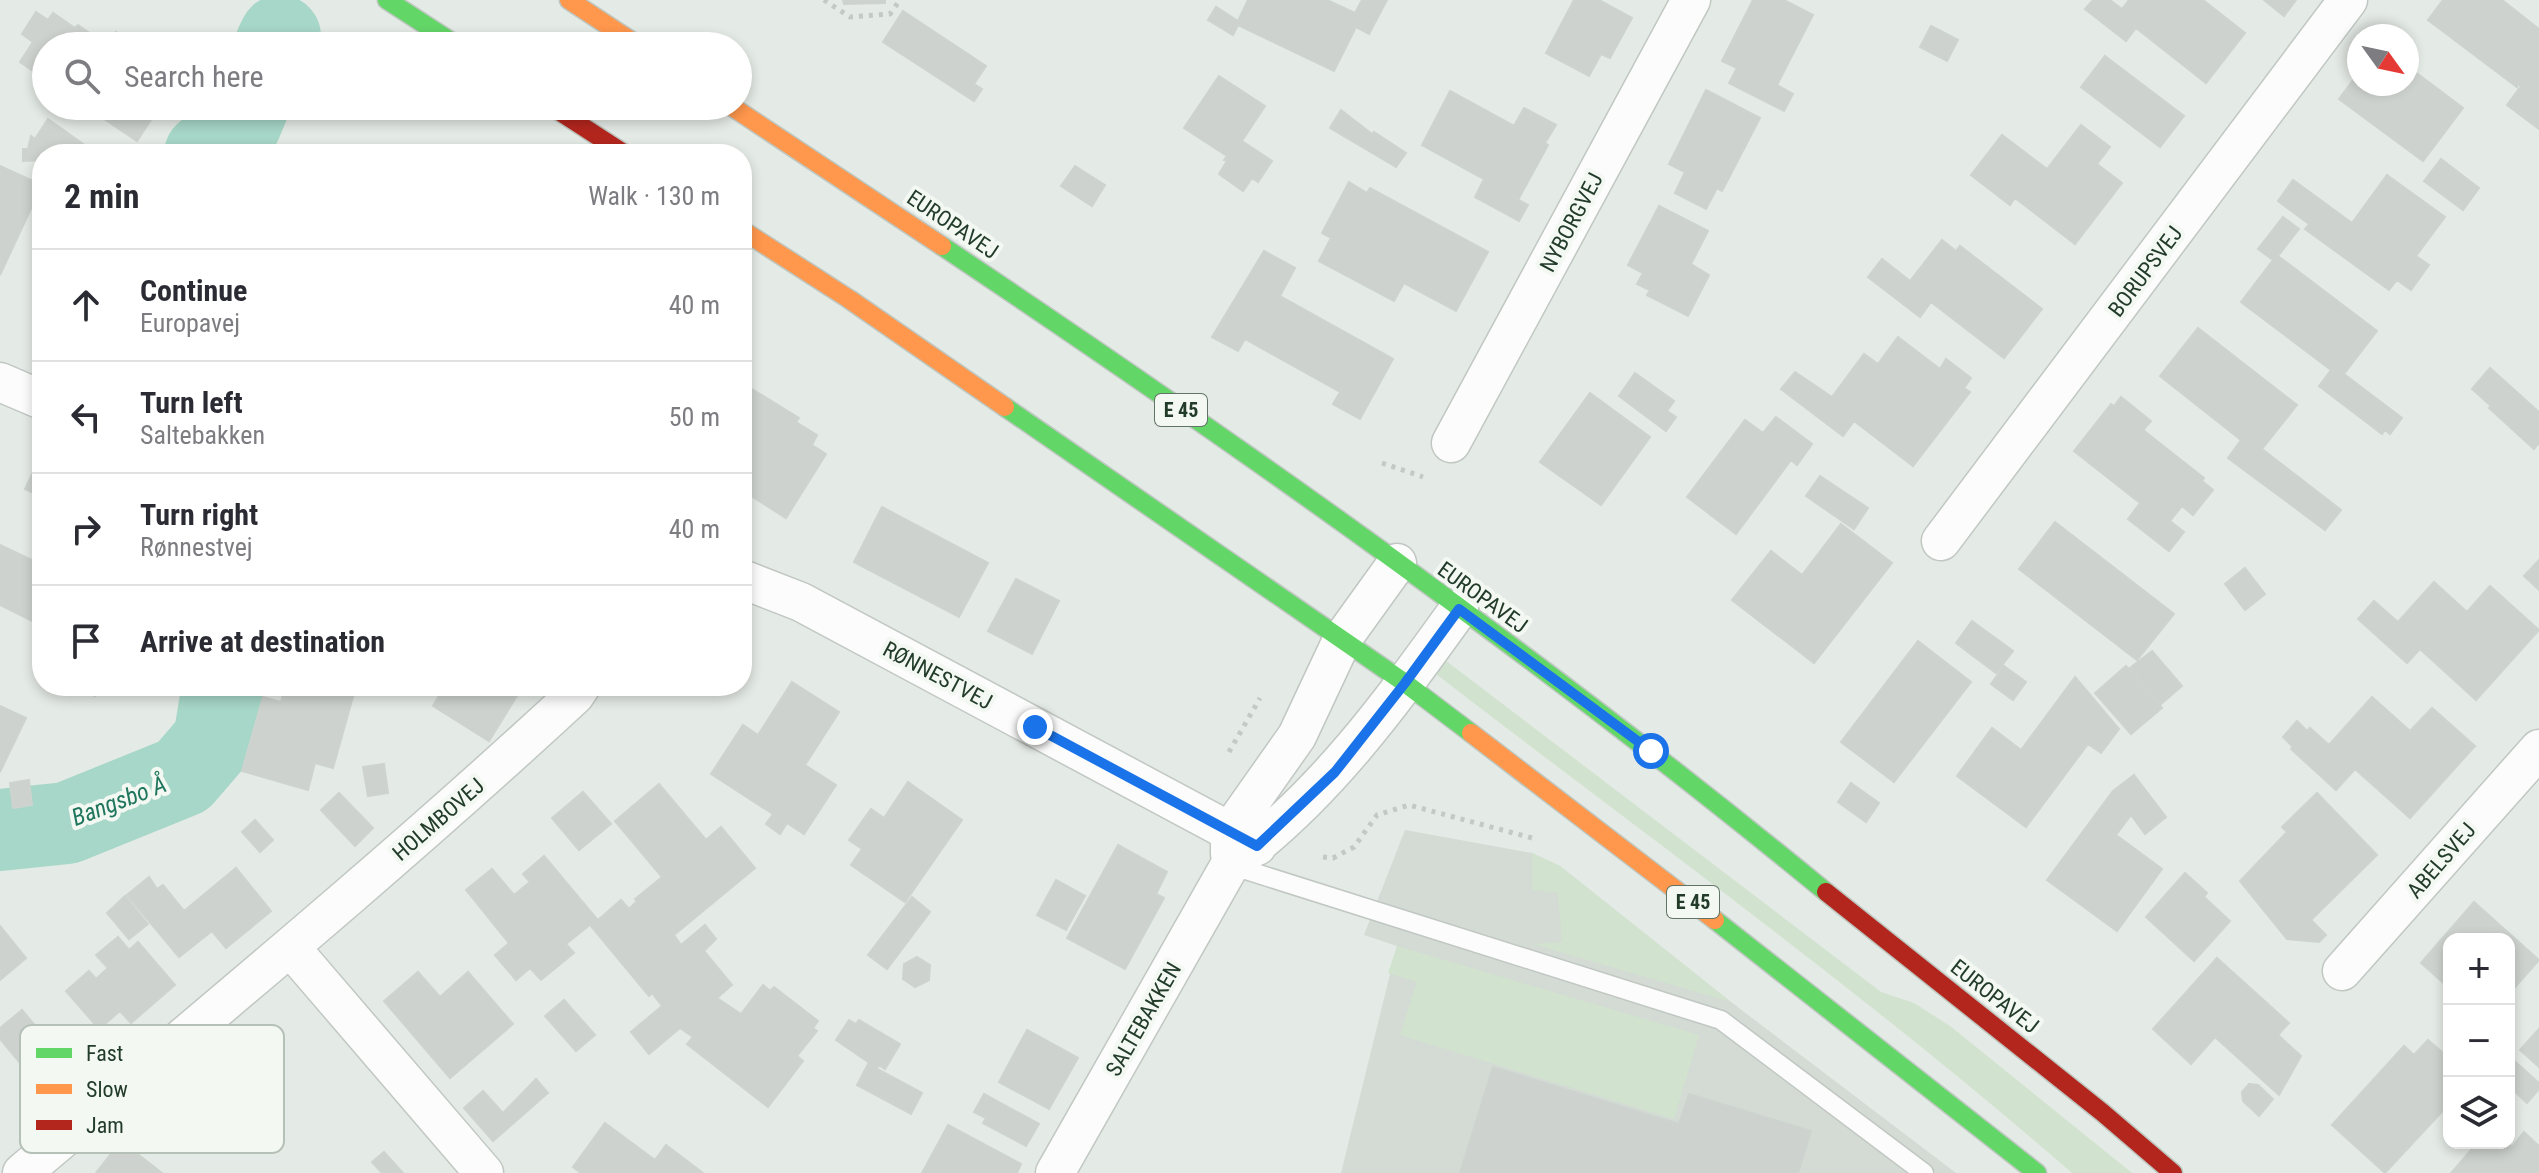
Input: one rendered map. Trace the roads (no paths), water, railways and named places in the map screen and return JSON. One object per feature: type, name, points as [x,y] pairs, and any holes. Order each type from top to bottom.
[{"type":"main road","points":[[387,0],[436,32]]},
{"type":"main road","points":[[569,0],[618,32]]},
{"type":"main road","points":[[573,120],[610,144]]},
{"type":"main road","name":"EUROPAVEJ","points":[[752,120],[900,216],[1324,509],[1651,751],[1912,963],[2107,1114],[2173,1173]]},
{"type":"main road","name":"E 45","points":[[752,236],[849,299],[1405,683],[1606,835],[2037,1173]]},
{"type":"street","name":"NYBORGVEJ","points":[[1451,443],[1691,0]]},
{"type":"street","name":"BORUPSVEJ","points":[[1941,541],[2348,0]]},
{"type":"street","points":[[0,382],[32,396]]},
{"type":"street","name":"SALTEBAKKEN","points":[[1055,1173],[1239,847],[1297,736],[1343,638],[1397,563]]},
{"type":"street","name":"RØNNESTVEJ","points":[[752,583],[801,602],[1239,847]]},
{"type":"street","name":"SALTEBAKKEN","points":[[1239,847],[1335,772],[1459,609]]},
{"type":"street","name":"HOLMBOVEJ","points":[[198,1025],[488,775],[574,696]]},
{"type":"street","name":"ABELSVEJ","points":[[2342,971],[2539,749]]},
{"type":"street","points":[[290,947],[484,1173]]},
{"type":"street","name":"HOLMBOVEJ","points":[[22,1173],[46,1153]]},
{"type":"lane","points":[[1239,847],[1721,1020],[1924,1173]]},
{"type":"waterway","name":"Bangsbo Å","points":[[217,144],[242,120]]},
{"type":"waterway","name":"Bangsbo Å","points":[[0,830],[67,823],[183,776],[214,740],[221,696]]}]
